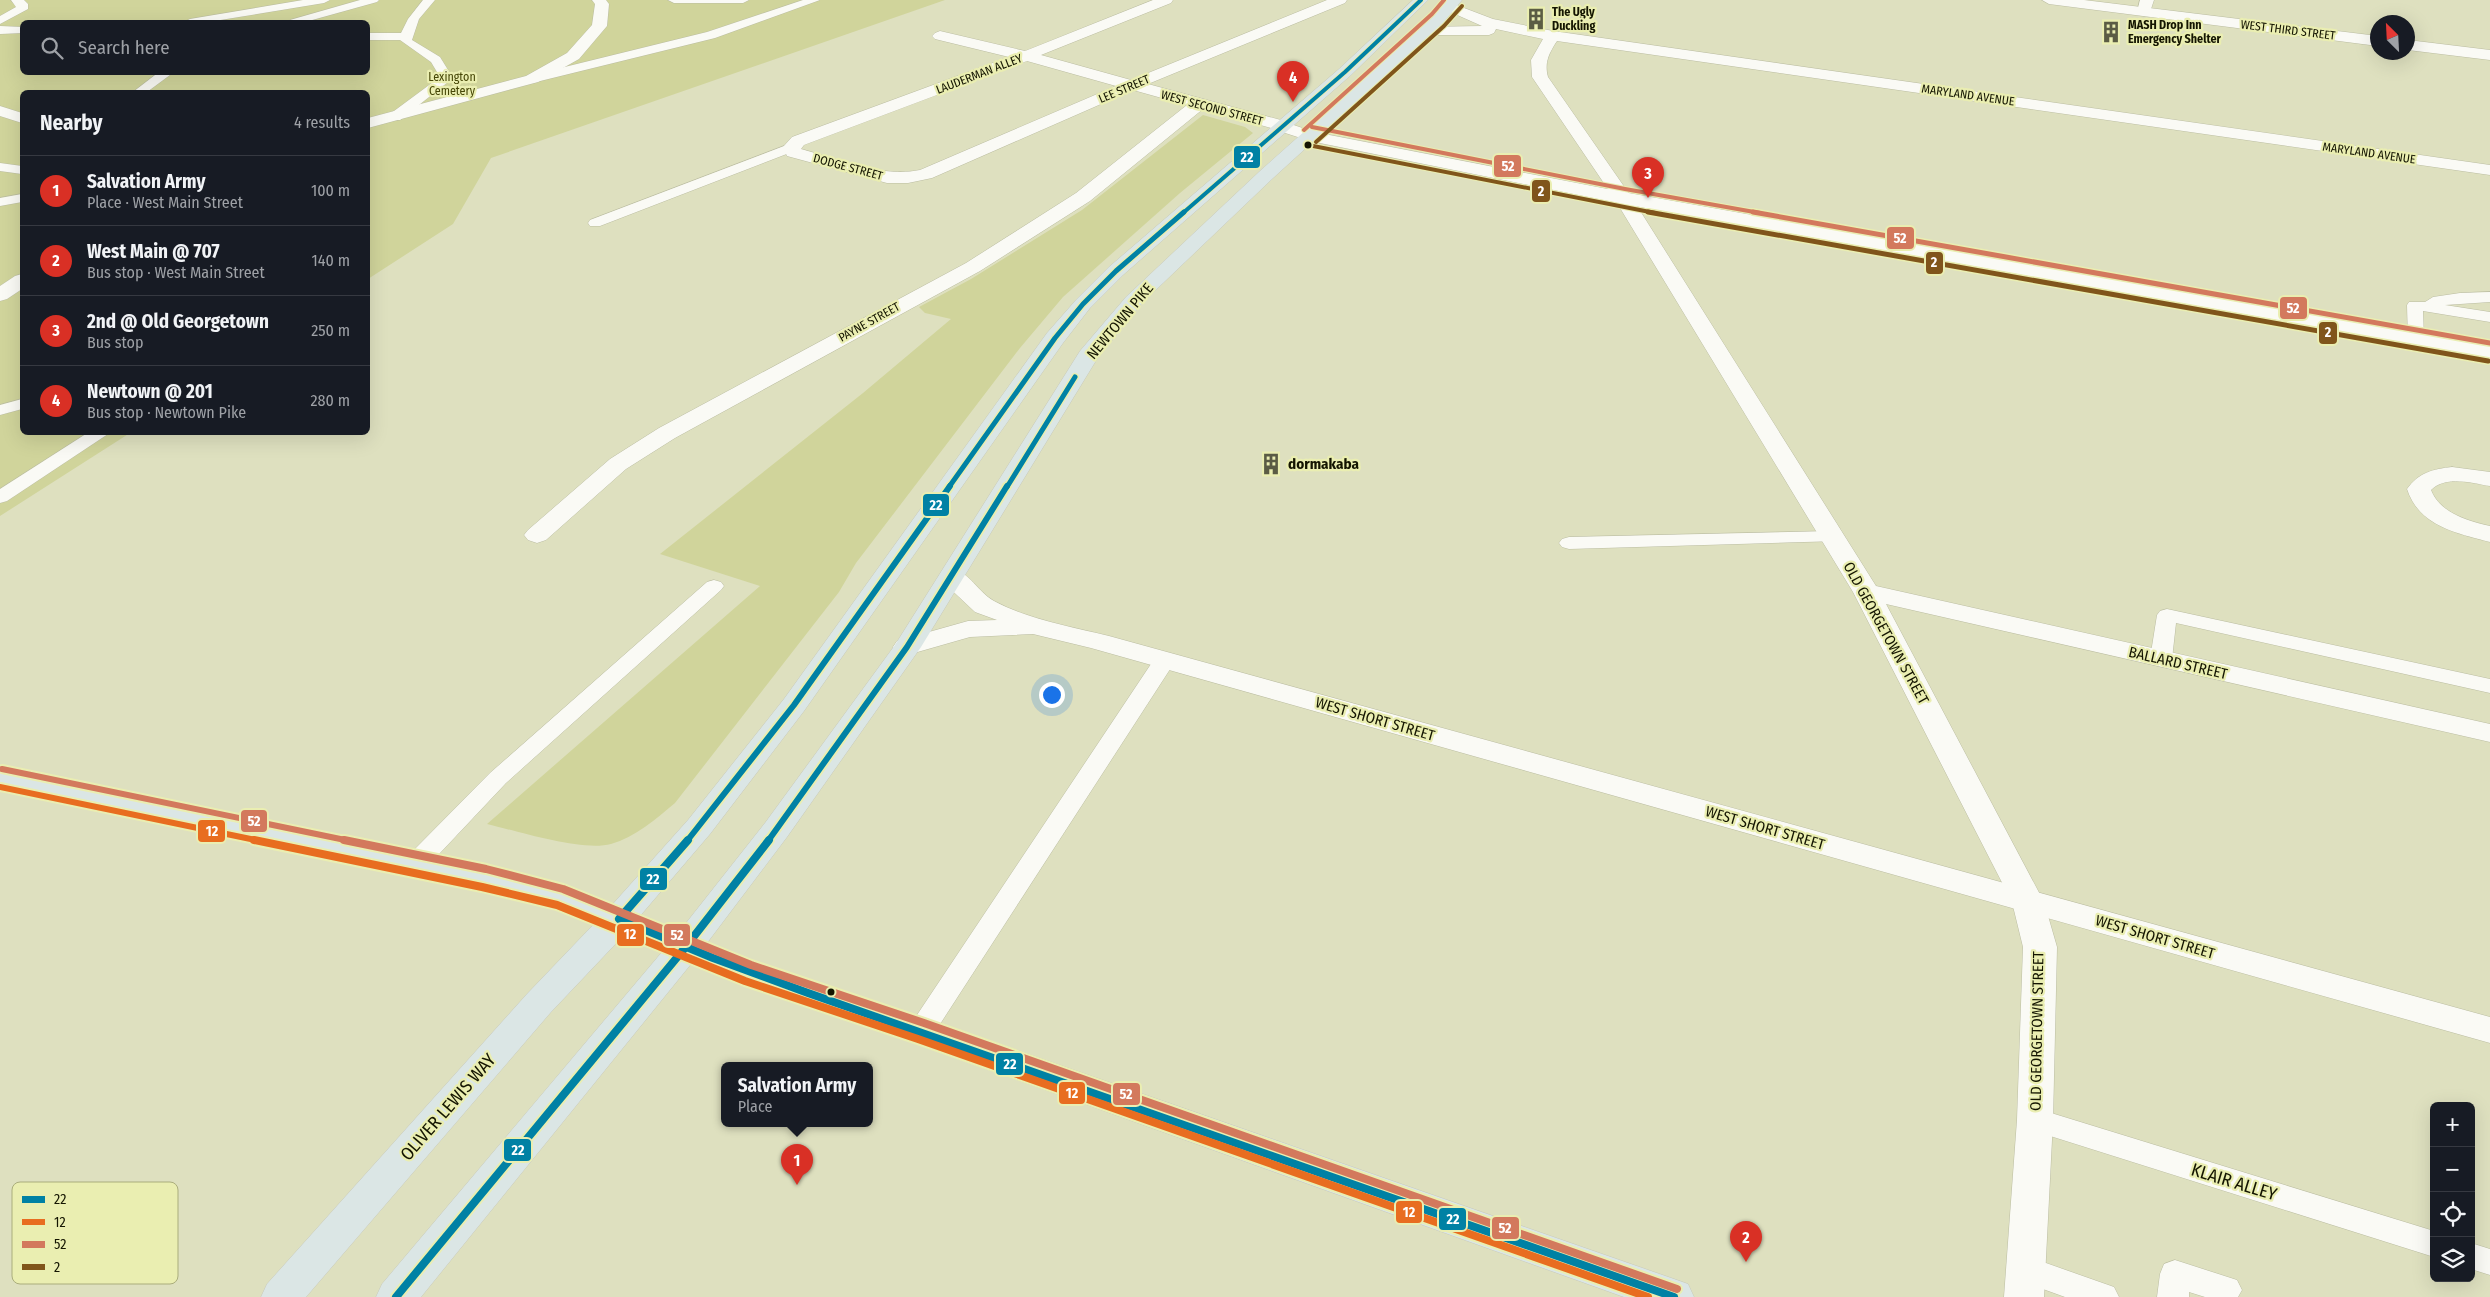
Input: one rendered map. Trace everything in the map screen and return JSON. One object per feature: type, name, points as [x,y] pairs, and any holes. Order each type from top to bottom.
[{"type":"main road","points":[[619,919],[699,827],[794,704],[1055,338],[1083,304],[1122,265],[1395,27],[1421,0]]},
{"type":"main road","name":"NEWTOWN PIKE","points":[[684,949],[776,830],[907,647],[1088,356],[1133,301],[1197,238],[1425,32],[1453,3]]},
{"type":"main road","points":[[1,779],[415,864],[560,897],[619,919],[684,949],[748,973],[921,1031],[1674,1297]]},
{"type":"main road","name":"OLIVER LEWIS WAY","points":[[281,1297],[533,1010],[619,919]]},
{"type":"main road","points":[[396,1297],[684,949]]},
{"type":"street","points":[[370,123],[532,79],[573,56],[599,26],[602,4],[599,0]]},
{"type":"street","name":"LAUDERMAN ALLEY","points":[[792,147],[798,141],[1026,56],[1166,0]]},
{"type":"street","name":"LEE STREET","points":[[908,178],[940,168],[1129,86],[1340,0]]},
{"type":"street","name":"WEST THIRD STREET","points":[[2049,0],[2146,6],[2370,40]]},
{"type":"street","name":"MARYLAND AVENUE","points":[[1453,3],[1470,18],[1508,29],[2490,170]]},
{"type":"street","points":[[1425,32],[1508,29]]},
{"type":"street","name":"WEST SECOND STREET","points":[[940,36],[1026,56],[1198,105],[1282,126],[1310,136],[1623,198],[2490,352]]},
{"type":"street","name":"OLD GEORGETOWN STREET","points":[[1553,36],[1537,60],[1537,69],[1623,198],[1866,592],[2028,902],[2040,947],[2035,1120],[2025,1283]]},
{"type":"street","points":[[2415,46],[2490,55]]},
{"type":"street","name":"PAYNE STREET","points":[[537,535],[618,464],[667,433],[904,302],[973,267],[1082,197],[1198,105]]},
{"type":"street","points":[[0,111],[20,117]]},
{"type":"street","name":"DODGE STREET","points":[[792,147],[793,152],[875,175],[908,178]]},
{"type":"street","points":[[0,294],[20,281]]},
{"type":"street","points":[[2490,479],[2451,474],[2436,476],[2424,481],[2419,489],[2421,498],[2430,509],[2468,529],[2490,534]]},
{"type":"street","name":"WEST SHORT STREET","points":[[952,576],[984,606],[1040,628],[1165,660],[2490,1030]]},
{"type":"street","name":"BALLARD STREET","points":[[1866,592],[2490,733]]},
{"type":"street","name":"WEST SHORT STREET","points":[[907,647],[968,630],[1040,628]]},
{"type":"lane","points":[[0,21],[22,9],[22,4],[17,0]]},
{"type":"lane","points":[[202,20],[324,0]]},
{"type":"lane","points":[[354,0],[370,1]]},
{"type":"lane","points":[[395,117],[447,78],[436,60],[406,41],[406,32],[410,24],[429,0]]},
{"type":"lane","points":[[674,0],[744,0]]},
{"type":"lane","points":[[532,79],[711,35],[814,0]]},
{"type":"lane","points":[[301,20],[370,1]]},
{"type":"lane","points":[[0,30],[20,30]]},
{"type":"lane","points":[[370,36],[406,37]]},
{"type":"lane","points":[[142,90],[164,75]]},
{"type":"lane","points":[[595,223],[792,147]]},
{"type":"lane","points":[[0,167],[20,170]]},
{"type":"lane","points":[[0,202],[20,198]]},
{"type":"lane","points":[[2415,305],[2460,298],[2490,296]]},
{"type":"lane","points":[[2415,305],[2416,339]]},
{"type":"lane","points":[[2415,305],[2490,317]]},
{"type":"lane","points":[[0,410],[20,405]]},
{"type":"lane","points":[[0,498],[97,435]]},
{"type":"lane","points":[[1569,543],[1832,537]]},
{"type":"lane","points":[[415,864],[498,778],[714,586]]},
{"type":"lane","points":[[2161,659],[2168,615],[2490,686]]},
{"type":"lane","points":[[921,1031],[1165,660]]},
{"type":"lane","name":"KLAIR ALLEY","points":[[2035,1120],[2430,1243]]},
{"type":"lane","points":[[2475,1257],[2490,1262]]},
{"type":"lane","points":[[2173,1297],[2175,1274],[2226,1290]]},
{"type":"lane","points":[[2025,1283],[2103,1297]]},
{"type":"green space","name":"Lexington Cemetery","points":[[0,0],[945,0],[491,158],[453,224],[370,278],[370,90],[20,90],[20,435],[127,435],[0,516]]},
{"type":"green space","points":[[1203,115],[1245,127],[1253,133],[1180,193],[1063,297],[1020,348],[856,563],[839,592],[675,803],[637,832],[620,841],[599,846],[549,840],[487,824],[760,586],[660,554],[863,393],[951,319],[925,313],[919,307],[971,279],[1082,210]]},
{"type":"transit line","name":"22","points":[[1421,0],[1345,72],[1116,271],[1083,304],[1055,338],[794,705],[699,827],[619,919],[713,958],[808,993],[1674,1297]]},
{"type":"transit line","name":"52","points":[[1304,130],[1432,14],[1444,0]]},
{"type":"transit line","name":"2","points":[[1316,142],[1444,26],[1462,6]]},
{"type":"transit line","name":"52","points":[[1312,127],[1625,189],[2490,343]]},
{"type":"transit line","name":"2","points":[[1308,145],[1621,207],[2488,361]]},
{"type":"transit line","name":"22","points":[[396,1297],[684,949],[776,830],[907,647],[1075,377]]},
{"type":"transit line","name":"52","points":[[2,769],[486,869],[563,889],[751,965],[924,1023],[1677,1289]]},
{"type":"transit line","name":"12","points":[[0,787],[482,887],[557,905],[745,981],[918,1039],[1648,1297]]},
{"type":"place","name":"The Ugly Duckling","points":[[1536,19]]},
{"type":"place","name":"MASH Drop Inn Emergency Shelter","points":[[2111,32]]},
{"type":"place","name":"Newtown @ 201","points":[[1293,102]]},
{"type":"place","name":"2nd @ Old Georgetown","points":[[1648,198]]},
{"type":"place","name":"dormakaba","points":[[1271,464]]},
{"type":"place","name":"Salvation Army","points":[[797,1185]]},
{"type":"place","name":"West Main @ 707","points":[[1746,1262]]}]
